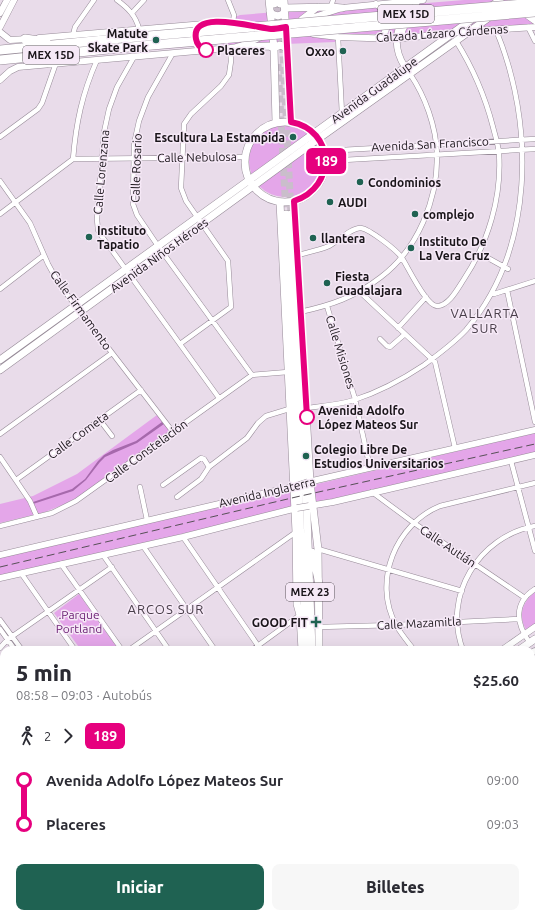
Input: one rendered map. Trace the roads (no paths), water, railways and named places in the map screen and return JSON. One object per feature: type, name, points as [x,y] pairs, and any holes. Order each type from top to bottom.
[{"type":"highway","name":"Calzada Lázaro Cárdenas","points":[[0,50],[63,45],[100,40],[535,3]]},
{"type":"highway","name":"Calzada Lázaro Cárdenas","points":[[0,60],[535,12]]},
{"type":"highway","points":[[25,39],[63,45]]},
{"type":"highway","points":[[15,59],[53,63]]},
{"type":"main road","name":"Avenida Guadalupe","points":[[316,136],[408,70],[453,33],[500,0]]},
{"type":"main road","name":"Avenida Guadalupe","points":[[316,136],[342,114],[408,70],[456,41],[513,0]]},
{"type":"main road","points":[[270,11],[274,15],[282,15],[279,3]]},
{"type":"main road","points":[[279,3],[286,29],[291,122]]},
{"type":"main road","points":[[270,11],[279,3],[318,7],[332,3],[342,8]]},
{"type":"main road","points":[[270,11],[274,48],[276,122]]},
{"type":"main road","points":[[274,48],[278,45],[282,45],[287,50]]},
{"type":"main road","points":[[234,47],[269,46],[274,48]]},
{"type":"main road","points":[[276,122],[291,122],[298,123],[308,128],[316,136],[324,151],[326,161],[324,174],[317,186],[307,196],[294,201],[280,202],[270,200],[262,195],[251,184],[245,169],[245,157],[249,143],[258,132],[276,122]]},
{"type":"main road","name":"Avenida Niños Héroes","points":[[0,370],[130,276],[161,249],[316,136]]},
{"type":"main road","points":[[294,201],[309,482],[318,549],[320,646]]},
{"type":"main road","points":[[280,202],[285,326],[296,509],[297,604],[300,615]]},
{"type":"main road","name":"MEX 23","points":[[288,214],[295,348],[308,534],[312,646]]},
{"type":"main road","name":"Avenida Niños Héroes","points":[[0,360],[125,269],[161,249]]},
{"type":"main road","points":[[295,348],[301,323]]},
{"type":"main road","points":[[285,326],[295,348]]},
{"type":"main road","name":"MEX 23","points":[[295,348],[306,646]]},
{"type":"main road","points":[[308,534],[319,584]]},
{"type":"main road","points":[[301,543],[299,563],[302,646]]},
{"type":"street","points":[[0,13],[7,0]]},
{"type":"street","points":[[0,27],[14,0]]},
{"type":"street","points":[[73,35],[75,27],[94,0]]},
{"type":"street","points":[[117,0],[132,13],[139,29]]},
{"type":"street","points":[[132,13],[144,0]]},
{"type":"street","points":[[228,0],[234,15],[233,22]]},
{"type":"street","points":[[399,39],[418,0]]},
{"type":"street","name":"Calzada Lázaro Cárdenas","points":[[286,29],[297,23],[342,8],[423,0]]},
{"type":"street","points":[[526,0],[524,7],[526,12],[531,19],[535,21]]},
{"type":"street","points":[[300,312],[327,306],[360,292],[382,277],[402,257],[419,231],[428,210],[434,184],[437,154],[436,144],[426,105],[420,90],[399,56],[399,39],[397,31],[410,1]]},
{"type":"street","points":[[374,39],[384,34],[390,22],[386,12],[376,4]]},
{"type":"street","points":[[297,23],[318,7]]},
{"type":"street","name":"Calzada Lázaro Cárdenas","points":[[0,32],[10,40],[204,23],[233,22],[272,31]]},
{"type":"street","points":[[204,23],[197,29],[195,37],[199,46],[206,50]]},
{"type":"street","points":[[178,26],[185,31],[187,38],[186,46],[182,52]]},
{"type":"street","points":[[528,27],[535,41]]},
{"type":"street","name":"Calzada Lázaro Cárdenas","points":[[0,80],[14,68],[53,63],[234,47],[272,31],[286,29],[338,37],[399,39],[469,31],[535,27]]},
{"type":"street","points":[[496,30],[515,67]]},
{"type":"street","points":[[338,37],[342,114]]},
{"type":"street","points":[[298,255],[330,245],[355,229],[361,228],[371,232],[402,257],[426,297],[434,306],[441,305],[452,296],[479,253],[488,232],[497,196],[499,177],[498,151],[484,97],[468,61],[456,41]]},
{"type":"street","points":[[180,344],[231,307],[229,265],[223,253],[186,202],[182,192],[182,158],[184,124],[191,114],[221,86],[229,75],[234,47]]},
{"type":"street","name":"Calle Rosario","points":[[173,53],[171,59],[151,90],[142,110],[136,132],[132,198],[134,210],[252,375]]},
{"type":"street","name":"Calle Lorenzana","points":[[134,57],[117,87],[109,109],[104,132],[97,215],[98,230],[219,398]]},
{"type":"street","points":[[0,214],[15,201],[73,159],[75,133],[80,108],[97,60]]},
{"type":"street","points":[[0,137],[38,109],[42,103],[53,63]]},
{"type":"street","points":[[532,132],[534,139],[532,157]]},
{"type":"street","name":"Avenida San Francisco","points":[[324,151],[404,145],[534,139]]},
{"type":"street","points":[[404,145],[404,156]]},
{"type":"street","name":"Avenida San Francisco","points":[[326,161],[534,149]]},
{"type":"street","name":"Calle Nebulosa","points":[[73,159],[245,157]]},
{"type":"street","name":"Calle Firmamento","points":[[0,181],[30,223],[53,273],[75,305],[173,432]]},
{"type":"street","points":[[479,253],[508,269]]},
{"type":"street","points":[[0,289],[44,255]]},
{"type":"street","points":[[306,408],[355,400],[376,392],[414,372],[466,331],[485,308],[511,262]]},
{"type":"street","points":[[494,294],[535,280]]},
{"type":"street","points":[[507,290],[535,422]]},
{"type":"street","points":[[360,292],[432,359],[436,365],[455,448]]},
{"type":"street","points":[[398,328],[426,297]]},
{"type":"street","name":"Calle Misiones","points":[[327,306],[355,400],[370,468]]},
{"type":"street","points":[[380,339],[390,347],[405,334]]},
{"type":"street","points":[[0,434],[112,353]]},
{"type":"street","points":[[252,375],[288,372]]},
{"type":"street","name":"Calle Constelación","points":[[0,526],[52,513],[82,497],[252,375]]},
{"type":"street","name":"Calle Cometa","points":[[16,480],[141,390]]},
{"type":"street","points":[[177,497],[201,479],[207,468],[242,443],[266,416],[290,409]]},
{"type":"street","points":[[99,419],[112,436]]},
{"type":"street","name":"Avenida Inglaterra","points":[[0,555],[535,430]]},
{"type":"street","name":"Avenida Inglaterra","points":[[0,578],[183,537],[311,505],[333,502],[535,455]]},
{"type":"street","points":[[0,457],[30,501],[37,517]]},
{"type":"street","points":[[163,485],[201,458],[204,459],[207,468]]},
{"type":"street","points":[[511,461],[535,551]]},
{"type":"street","points":[[411,646],[396,625],[388,600],[387,581],[389,570],[394,550],[402,538],[414,523],[432,510],[448,503],[535,483]]},
{"type":"street","points":[[140,487],[147,520]]},
{"type":"street","name":"Calle Autlán","points":[[372,492],[414,523],[525,598]]},
{"type":"street","points":[[462,646],[459,638],[459,606],[465,582],[475,564],[488,548],[497,541],[518,530],[535,526]]},
{"type":"street","points":[[135,646],[296,532]]},
{"type":"street","points":[[183,537],[259,646]]},
{"type":"street","points":[[143,546],[212,646]]},
{"type":"street","points":[[318,549],[462,591]]},
{"type":"street","points":[[103,555],[166,646]]},
{"type":"street","points":[[61,564],[119,646]]},
{"type":"street","points":[[2,646],[10,638],[112,567]]},
{"type":"street","points":[[21,573],[72,646]]},
{"type":"street","points":[[532,641],[524,635],[519,619],[519,610],[525,598],[535,589]]},
{"type":"street","points":[[262,646],[300,615]]},
{"type":"street","name":"Calle Mazamitla","points":[[319,627],[519,619]]},
{"type":"street","points":[[0,620],[13,646]]},
{"type":"street","points":[[508,646],[535,627]]},
{"type":"street","points":[[0,629],[18,646]]},
{"type":"tunnel","points":[[274,4],[276,30]]},
{"type":"tunnel","points":[[280,4],[291,214]]},
{"type":"tunnel","points":[[278,64],[286,214]]},
{"type":"railway","points":[[0,567],[296,497],[535,444]]},
{"type":"place","name":"Matute Skate Park","points":[[156,40]]},
{"type":"place","name":"Placeres","points":[[206,50]]},
{"type":"place","name":"Oxxo","points":[[343,51]]},
{"type":"place","name":"Escultura La Estampida","points":[[293,137]]},
{"type":"place","name":"Condominios","points":[[360,182]]},
{"type":"place","name":"AUDI","points":[[330,202]]},
{"type":"place","name":"complejo","points":[[415,214]]},
{"type":"place","name":"Instituto Tapatio","points":[[89,237]]},
{"type":"place","name":"llantera","points":[[313,238]]},
{"type":"place","name":"Instituto De La Vera Cruz","points":[[411,248]]},
{"type":"place","name":"Fiesta Guadalajara","points":[[327,283]]},
{"type":"place","name":"Avenida Adolfo López Mateos Sur","points":[[307,417]]},
{"type":"place","name":"Colegio Libre De Estudios Universitarios","points":[[306,456]]},
{"type":"place","name":"GOOD FIT","points":[[316,622]]},
{"type":"district","name":"VALLARTA SUR","points":[[485,320]]},
{"type":"district","name":"ARCOS SUR","points":[[166,609]]},
{"type":"park label","name":".Parque Portland","points":[[79,621]]}]
